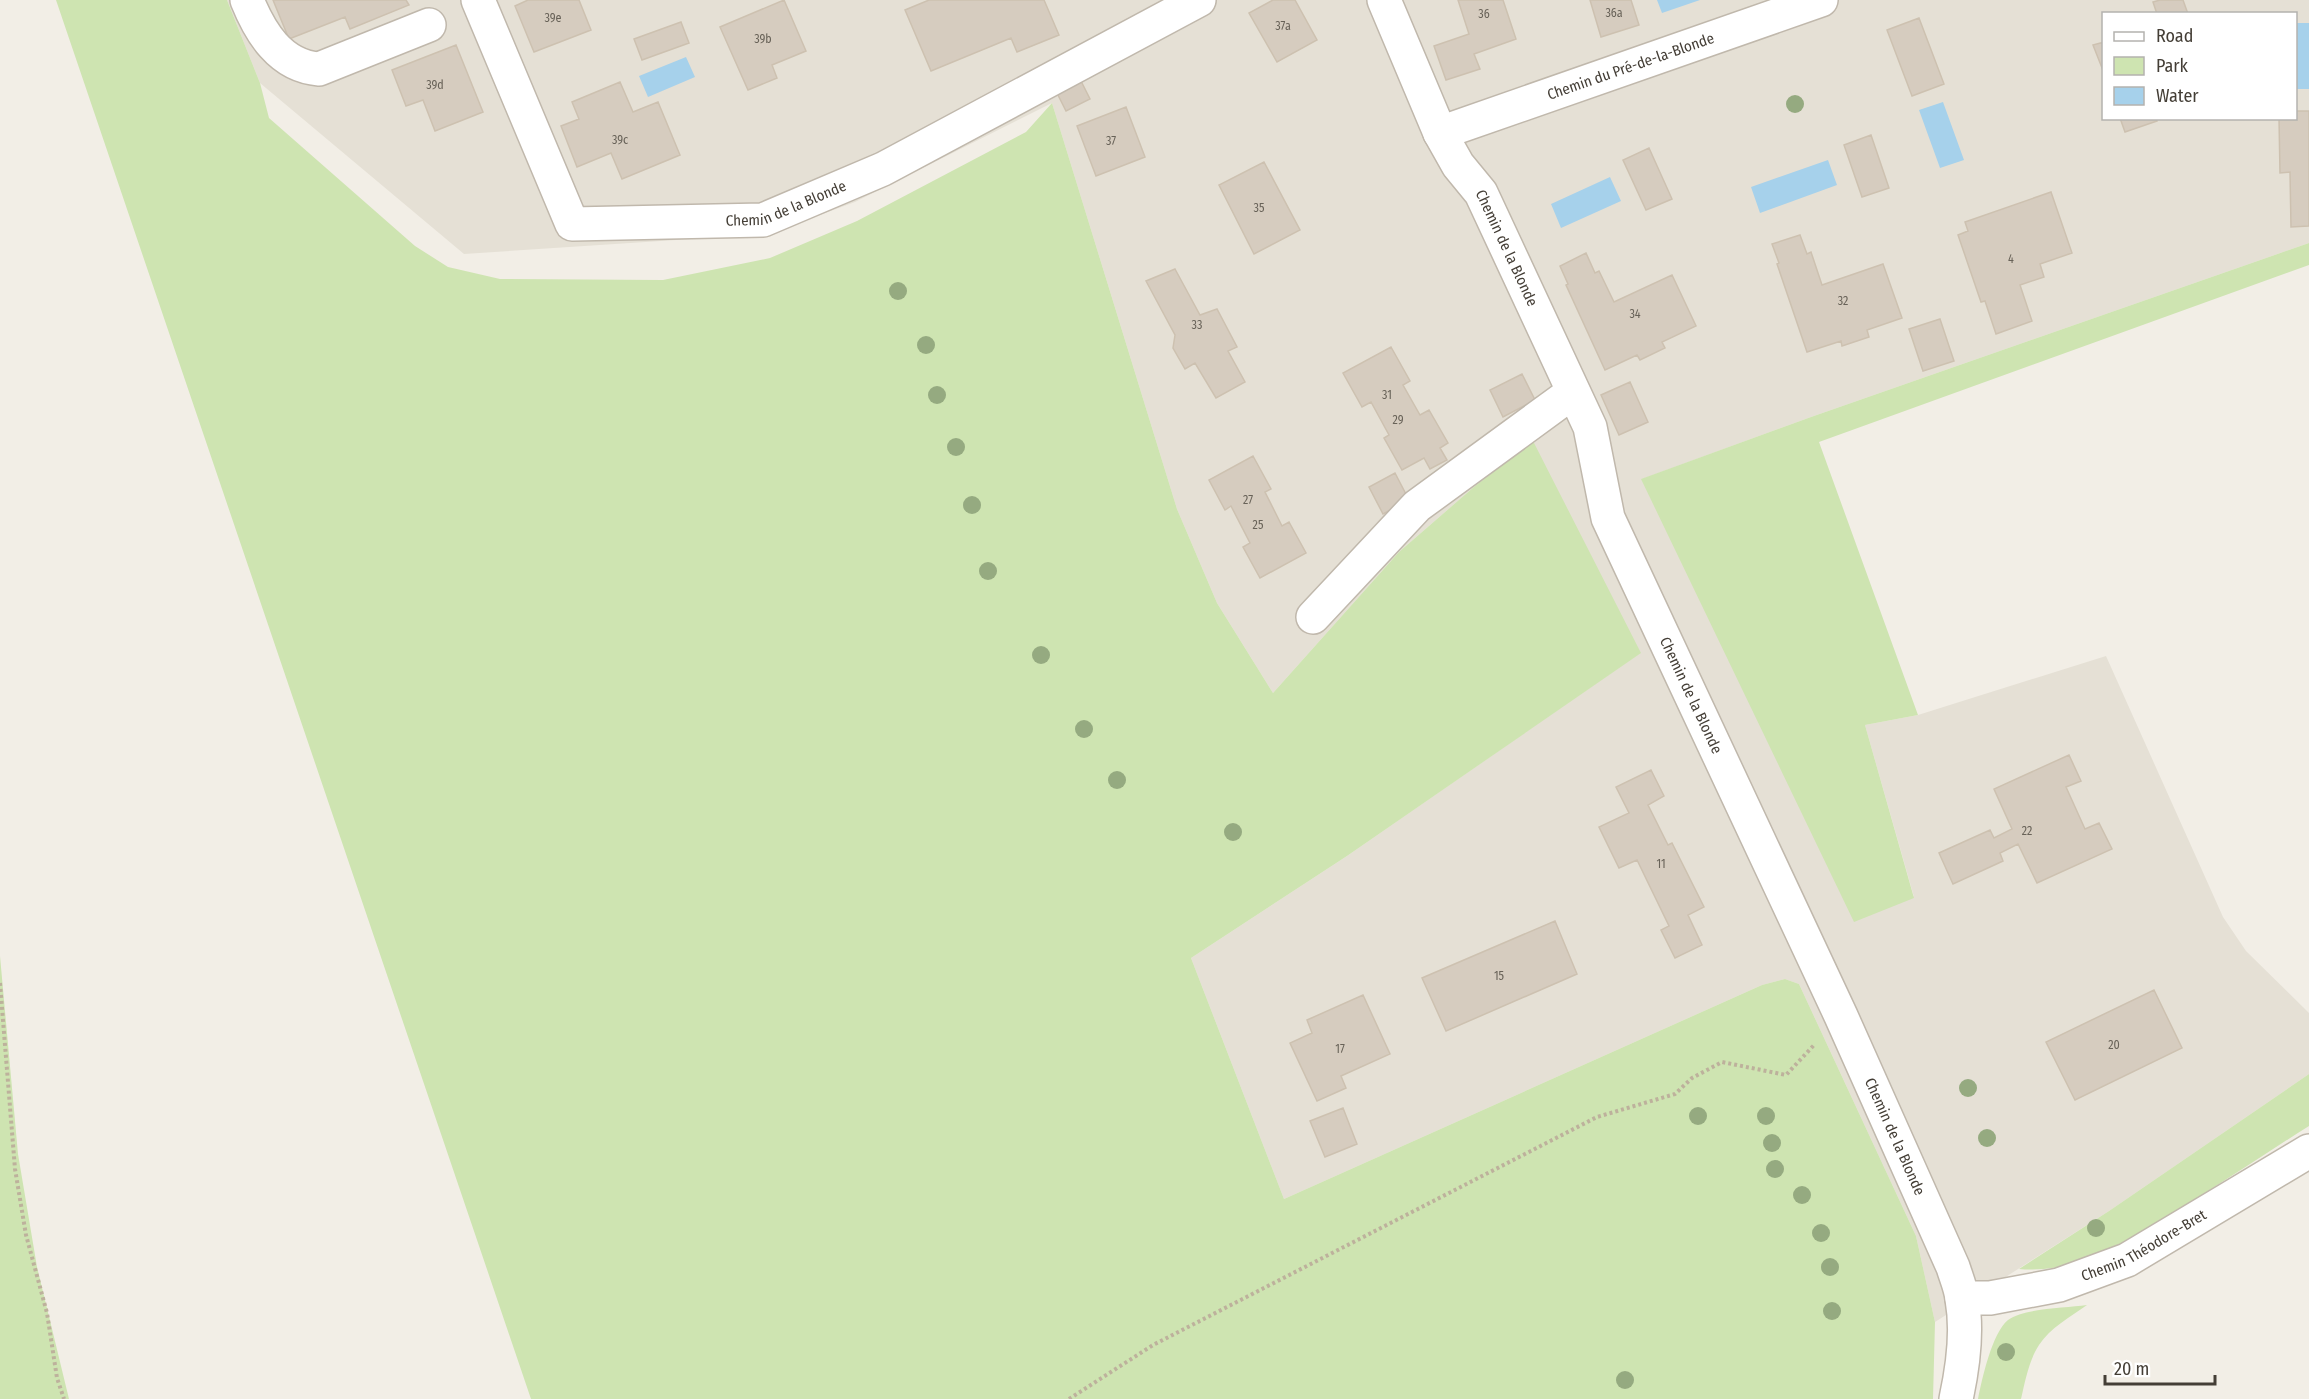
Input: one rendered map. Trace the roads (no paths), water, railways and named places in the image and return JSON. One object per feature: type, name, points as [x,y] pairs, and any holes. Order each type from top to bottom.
[{"type":"street","points":[[247,0],[257,24],[274,47],[291,61],[306,68],[318,69],[429,25]]},
{"type":"street","name":"Chemin de la Blonde","points":[[478,0],[572,224],[763,220],[883,169],[1199,0]]},
{"type":"street","name":"Chemin de la Blonde","points":[[1384,0],[1440,133],[1458,165],[1481,193],[1590,427],[1608,518],[1841,1016],[1953,1267],[1962,1298],[1964,1332],[1962,1372],[1956,1399]]},
{"type":"street","name":"Chemin du Pré-de-la-Blonde","points":[[1440,133],[1821,0]]},
{"type":"street","points":[[1313,616],[1417,506],[1573,392]]},
{"type":"street","name":"Chemin Théodore-Bret","points":[[1962,1298],[1990,1298],[2059,1285],[2127,1260],[2309,1151]]},
{"type":"water","points":[[1657,0],[1700,0],[1662,13]]},
{"type":"water","points":[[2297,23],[2309,23],[2309,89],[2297,89]]},
{"type":"water","points":[[686,57],[695,77],[648,97],[639,76]]},
{"type":"water","points":[[1943,102],[1964,160],[1940,168],[1919,110]]},
{"type":"water","points":[[1828,160],[1837,185],[1760,213],[1751,187]]},
{"type":"water","points":[[1610,177],[1621,201],[1561,228],[1551,204]]}]
